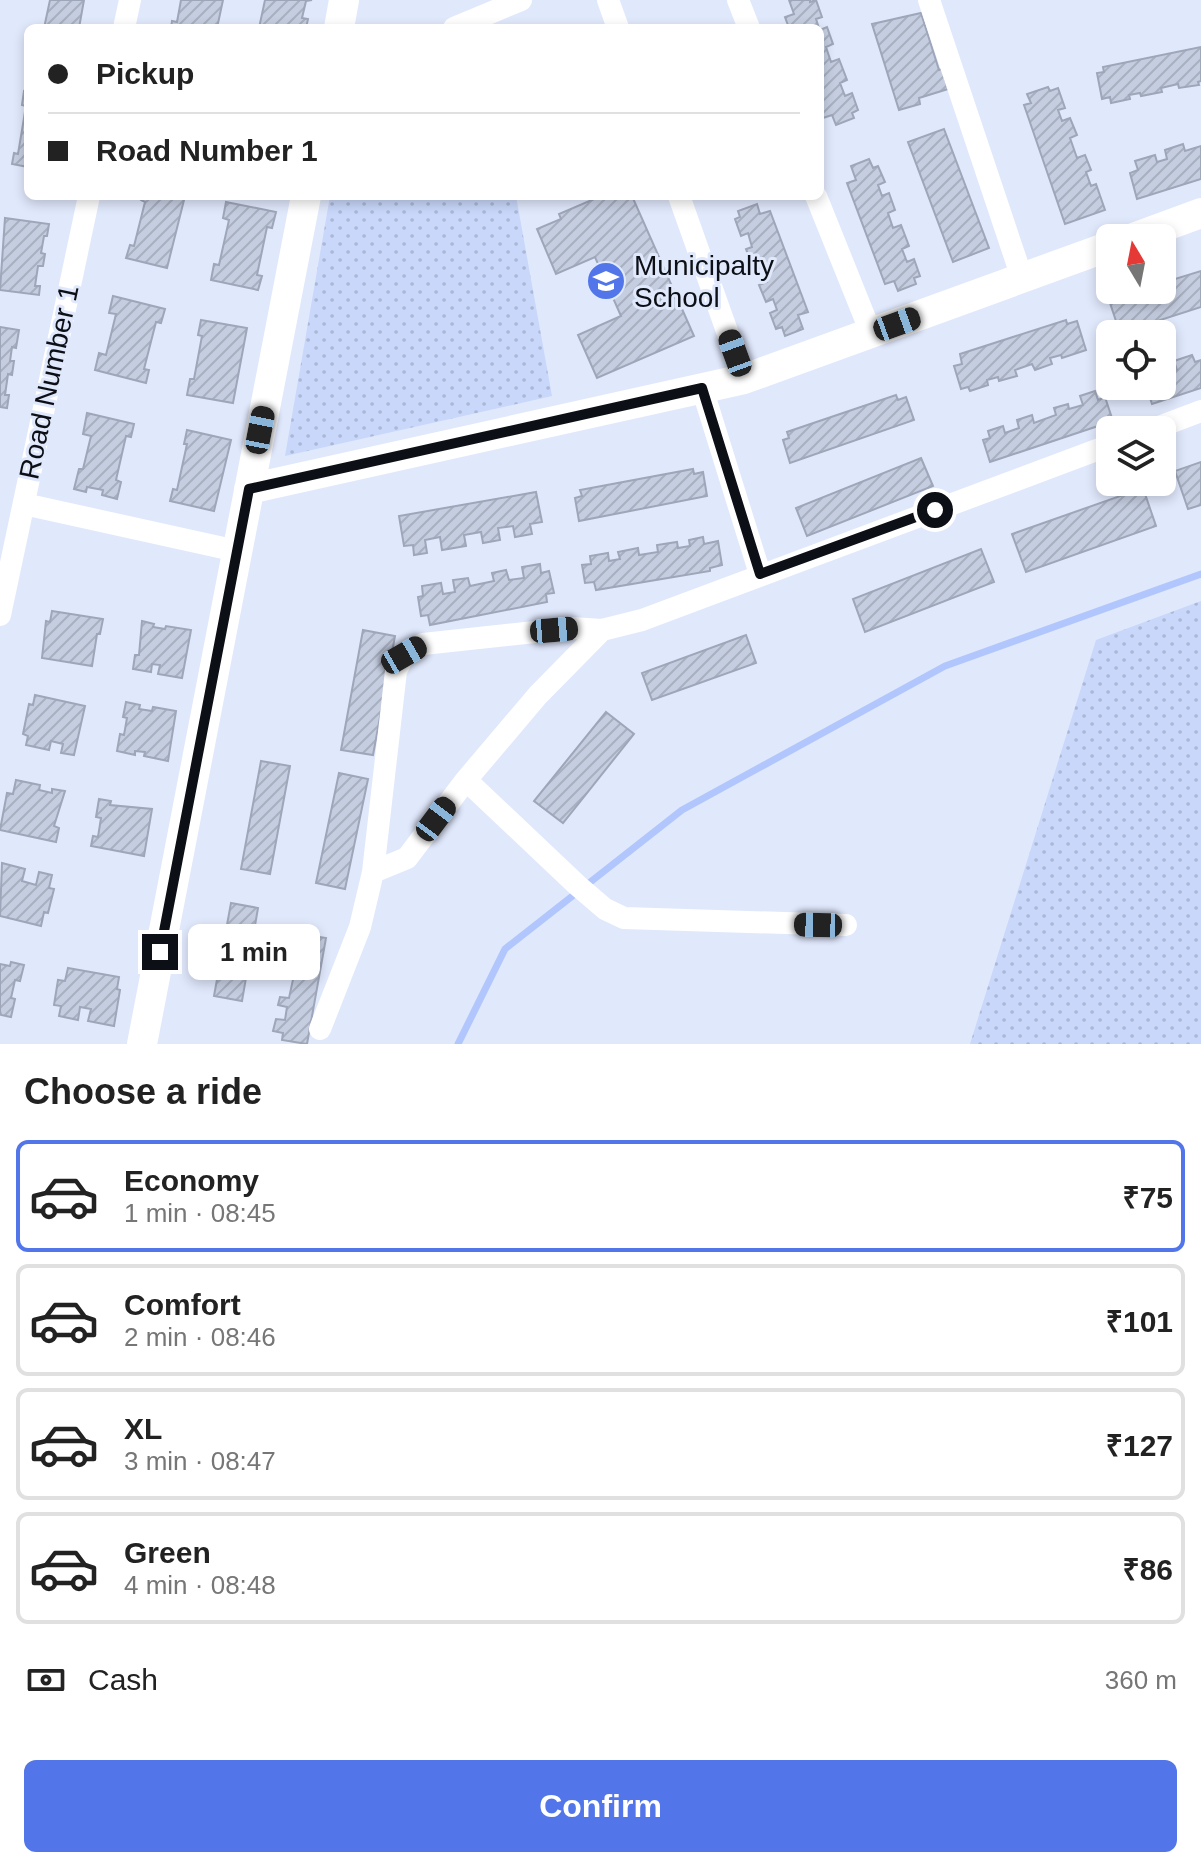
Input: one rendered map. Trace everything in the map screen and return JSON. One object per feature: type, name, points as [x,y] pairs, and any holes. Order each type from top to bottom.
[{"type":"street","points":[[125,24],[130,0]]},
{"type":"street","points":[[340,24],[344,0]]},
{"type":"street","points":[[464,24],[521,0]]},
{"type":"street","points":[[608,0],[617,24]]},
{"type":"street","points":[[738,0],[747,24]]},
{"type":"street","points":[[929,0],[1022,278]]},
{"type":"street","name":"Road Number 1","points":[[0,615],[88,200]]},
{"type":"street","points":[[142,1044],[305,200]]},
{"type":"street","points":[[680,200],[744,379]]},
{"type":"street","points":[[818,200],[871,333]]},
{"type":"street","points":[[1171,224],[1201,213]]},
{"type":"street","points":[[249,489],[744,379],[1096,251]]},
{"type":"street","points":[[702,388],[760,574]]},
{"type":"street","points":[[1176,420],[1201,411]]},
{"type":"street","points":[[320,1029],[360,927],[373,872],[396,671],[404,655],[423,644],[572,628],[602,630],[642,620],[1096,450]]},
{"type":"street","points":[[24,504],[237,551]]},
{"type":"street","points":[[373,872],[407,858],[466,780],[538,695],[602,630]]},
{"type":"street","points":[[466,780],[577,885],[605,909],[624,918],[846,925]]},
{"type":"shaded area","points":[[329,200],[517,200],[552,396],[285,456]]},
{"type":"shaded area","points":[[1201,601],[1201,1044],[970,1044],[1096,640]]},
{"type":"building","points":[[50,0],[84,0],[80,24],[45,24]]},
{"type":"building","points":[[181,0],[223,0],[218,24],[172,24],[172,21],[177,22]]},
{"type":"building","points":[[265,0],[312,0],[306,1],[302,18],[308,19],[307,24],[260,24]]},
{"type":"building","points":[[789,0],[816,0],[822,17],[816,19],[818,24],[788,24],[785,17],[794,14]]},
{"type":"building","points":[[921,13],[948,89],[919,98],[920,104],[899,110],[872,24]]},
{"type":"building","points":[[827,27],[833,44],[826,47],[831,62],[839,59],[847,80],[840,83],[845,96],[852,93],[858,110],[852,113],[854,118],[836,125],[832,115],[824,118],[824,28]]},
{"type":"building","points":[[1201,47],[1199,85],[1179,88],[1178,84],[1161,88],[1162,92],[1129,95],[1130,99],[1111,103],[1110,97],[1102,99],[1097,73],[1104,72],[1103,67]]},
{"type":"building","points":[[1048,87],[1050,91],[1058,88],[1065,108],[1058,110],[1062,121],[1070,118],[1077,135],[1070,138],[1077,158],[1085,155],[1091,170],[1086,172],[1091,186],[1096,184],[1105,210],[1065,224],[1024,105],[1031,103],[1027,94]]},
{"type":"building","points":[[24,118],[24,166],[12,164],[14,153],[18,154]]},
{"type":"building","points":[[944,129],[989,248],[953,262],[908,142]]},
{"type":"building","points":[[1183,144],[1185,151],[1201,146],[1201,179],[1137,199],[1130,173],[1138,170],[1135,161],[1155,155],[1157,162],[1167,159],[1165,150]]},
{"type":"building","points":[[869,159],[873,168],[878,166],[885,182],[878,185],[882,196],[889,193],[895,210],[888,213],[893,228],[901,225],[909,246],[902,249],[907,262],[914,259],[920,276],[914,278],[916,284],[898,291],[894,281],[885,284],[847,183],[856,180],[851,166]]},
{"type":"building","points":[[141,200],[184,200],[167,268],[126,258],[130,245],[134,246],[145,202]]},
{"type":"building","points":[[592,200],[634,200],[694,336],[597,378],[578,335],[621,316],[595,257],[556,274],[537,229],[561,219],[559,214]]},
{"type":"building","points":[[226,202],[276,212],[272,228],[267,227],[257,275],[262,276],[258,290],[211,280],[214,264],[219,265],[229,220],[223,218]]},
{"type":"building","points":[[757,204],[760,214],[770,211],[808,312],[798,315],[803,329],[785,336],[782,327],[776,329],[770,313],[777,310],[773,299],[766,302],[759,285],[767,282],[761,267],[754,270],[746,249],[752,247],[748,233],[741,236],[735,219],[740,217],[738,211]]},
{"type":"building","points":[[5,218],[49,224],[41,253],[45,254],[43,266],[38,266],[35,286],[40,286],[39,295],[0,290]]},
{"type":"building","points":[[1201,271],[1201,307],[1160,320],[1116,320],[1110,304],[1176,304],[1176,279]]},
{"type":"building","points":[[113,296],[165,309],[161,323],[156,322],[144,369],[149,370],[146,383],[95,370],[99,353],[106,355],[116,314],[109,313]]},
{"type":"building","points":[[201,320],[247,328],[233,403],[187,395],[190,379],[194,379],[202,336],[198,335]]},
{"type":"building","points":[[1066,320],[1067,324],[1077,321],[1086,350],[1062,358],[1061,355],[1050,358],[1052,364],[1035,370],[1032,364],[1015,370],[1017,376],[999,381],[998,377],[987,380],[988,385],[970,391],[968,387],[961,389],[954,366],[962,364],[960,354]]},
{"type":"building","points":[[0,327],[19,330],[16,348],[12,347],[10,361],[14,361],[12,375],[8,374],[7,408],[0,407]]},
{"type":"building","points":[[1192,355],[1195,362],[1201,360],[1201,388],[1176,396],[1176,360]]},
{"type":"building","points":[[1095,391],[1096,400],[1106,400],[1111,416],[1096,416],[1096,427],[990,462],[983,440],[990,438],[988,431],[1003,426],[1005,433],[1019,428],[1017,420],[1032,415],[1034,423],[1056,415],[1054,408],[1068,404],[1069,409],[1083,405],[1080,396]]},
{"type":"building","points":[[896,395],[898,400],[906,397],[914,420],[790,463],[783,440],[789,438],[787,432]]},
{"type":"building","points":[[87,413],[134,424],[131,437],[126,436],[116,480],[121,482],[117,499],[102,495],[103,490],[87,487],[86,492],[74,489],[79,469],[83,469],[91,436],[83,434]]},
{"type":"building","points":[[187,430],[231,440],[214,511],[170,501],[173,489],[177,490]]},
{"type":"building","points":[[921,458],[933,486],[807,536],[796,508]]},
{"type":"building","points":[[1201,462],[1201,505],[1188,509],[1176,471]]},
{"type":"building","points":[[693,469],[694,474],[703,472],[707,496],[579,521],[575,498],[582,496],[580,490]]},
{"type":"building","points":[[536,492],[542,522],[530,524],[532,534],[515,537],[513,526],[498,528],[500,540],[483,543],[481,532],[464,535],[466,546],[442,550],[440,537],[425,540],[427,553],[414,555],[413,545],[404,546],[399,516]]},
{"type":"building","points":[[1120,496],[1146,496],[1156,526],[1026,572],[1012,534]]},
{"type":"building","points":[[703,537],[704,544],[718,541],[722,565],[710,568],[710,571],[596,590],[594,582],[585,583],[582,565],[591,564],[590,556],[608,553],[609,561],[620,559],[618,552],[638,548],[639,555],[658,552],[657,545],[677,542],[678,548],[690,546],[689,540]]},
{"type":"building","points":[[981,549],[994,582],[865,632],[853,599]]},
{"type":"building","points":[[540,564],[541,573],[549,571],[554,593],[546,594],[547,602],[430,625],[428,615],[421,616],[418,597],[423,596],[422,586],[441,583],[443,594],[455,592],[453,580],[468,578],[470,586],[494,581],[492,573],[506,570],[509,580],[524,578],[522,567]]},
{"type":"building","points":[[52,611],[103,619],[100,634],[97,634],[92,666],[42,658],[46,621],[50,622]]},
{"type":"building","points":[[142,621],[154,624],[153,627],[191,630],[182,678],[158,674],[160,665],[152,664],[151,672],[133,669],[135,655],[139,655]]},
{"type":"building","points":[[363,630],[395,636],[373,755],[341,750]]},
{"type":"building","points":[[746,635],[756,663],[652,700],[642,673]]},
{"type":"building","points":[[35,695],[85,706],[74,755],[61,753],[63,744],[51,741],[49,750],[26,745],[28,736],[23,734],[29,704],[33,705]]},
{"type":"building","points":[[126,702],[140,705],[139,709],[152,711],[153,707],[176,711],[168,761],[144,756],[145,752],[135,751],[135,755],[117,751],[120,734],[124,735]]},
{"type":"building","points":[[606,712],[634,734],[563,823],[534,801]]},
{"type":"building","points":[[261,761],[290,766],[270,874],[241,869]]},
{"type":"building","points":[[339,773],[368,779],[345,889],[316,883]]},
{"type":"building","points":[[16,780],[40,785],[39,790],[52,793],[52,789],[65,791],[54,826],[59,828],[56,842],[0,830],[7,793],[13,794]]},
{"type":"building","points":[[99,799],[111,801],[110,805],[152,809],[144,856],[91,846],[93,836],[98,837],[101,818],[96,817]]},
{"type":"building","points":[[2,863],[25,869],[22,881],[36,885],[39,872],[52,875],[49,888],[54,889],[41,926],[0,916]]},
{"type":"building","points":[[231,903],[258,908],[242,1001],[214,996]]},
{"type":"building","points":[[302,934],[326,938],[307,1044],[282,1040],[283,1033],[273,1031],[276,1019],[285,1020],[287,1007],[278,1005],[280,997],[289,998],[294,975],[286,973],[288,962],[296,963],[298,950],[290,949],[292,939],[301,940]]},
{"type":"building","points":[[11,962],[24,965],[20,981],[15,980],[11,1017],[1,1015],[0,1011],[0,964],[10,966]]},
{"type":"building","points":[[68,968],[119,977],[114,1026],[88,1021],[91,1009],[80,1007],[78,1020],[59,1016],[61,1006],[54,1005],[58,980],[65,981]]},
{"type":"waterway","points":[[458,1044],[505,949],[682,810],[945,666],[1201,574]]},
{"type":"place","name":"Municipalty School","points":[[606,281]]},
{"type":"route","points":[[160,952],[249,489],[702,388],[760,574],[935,510]]}]
